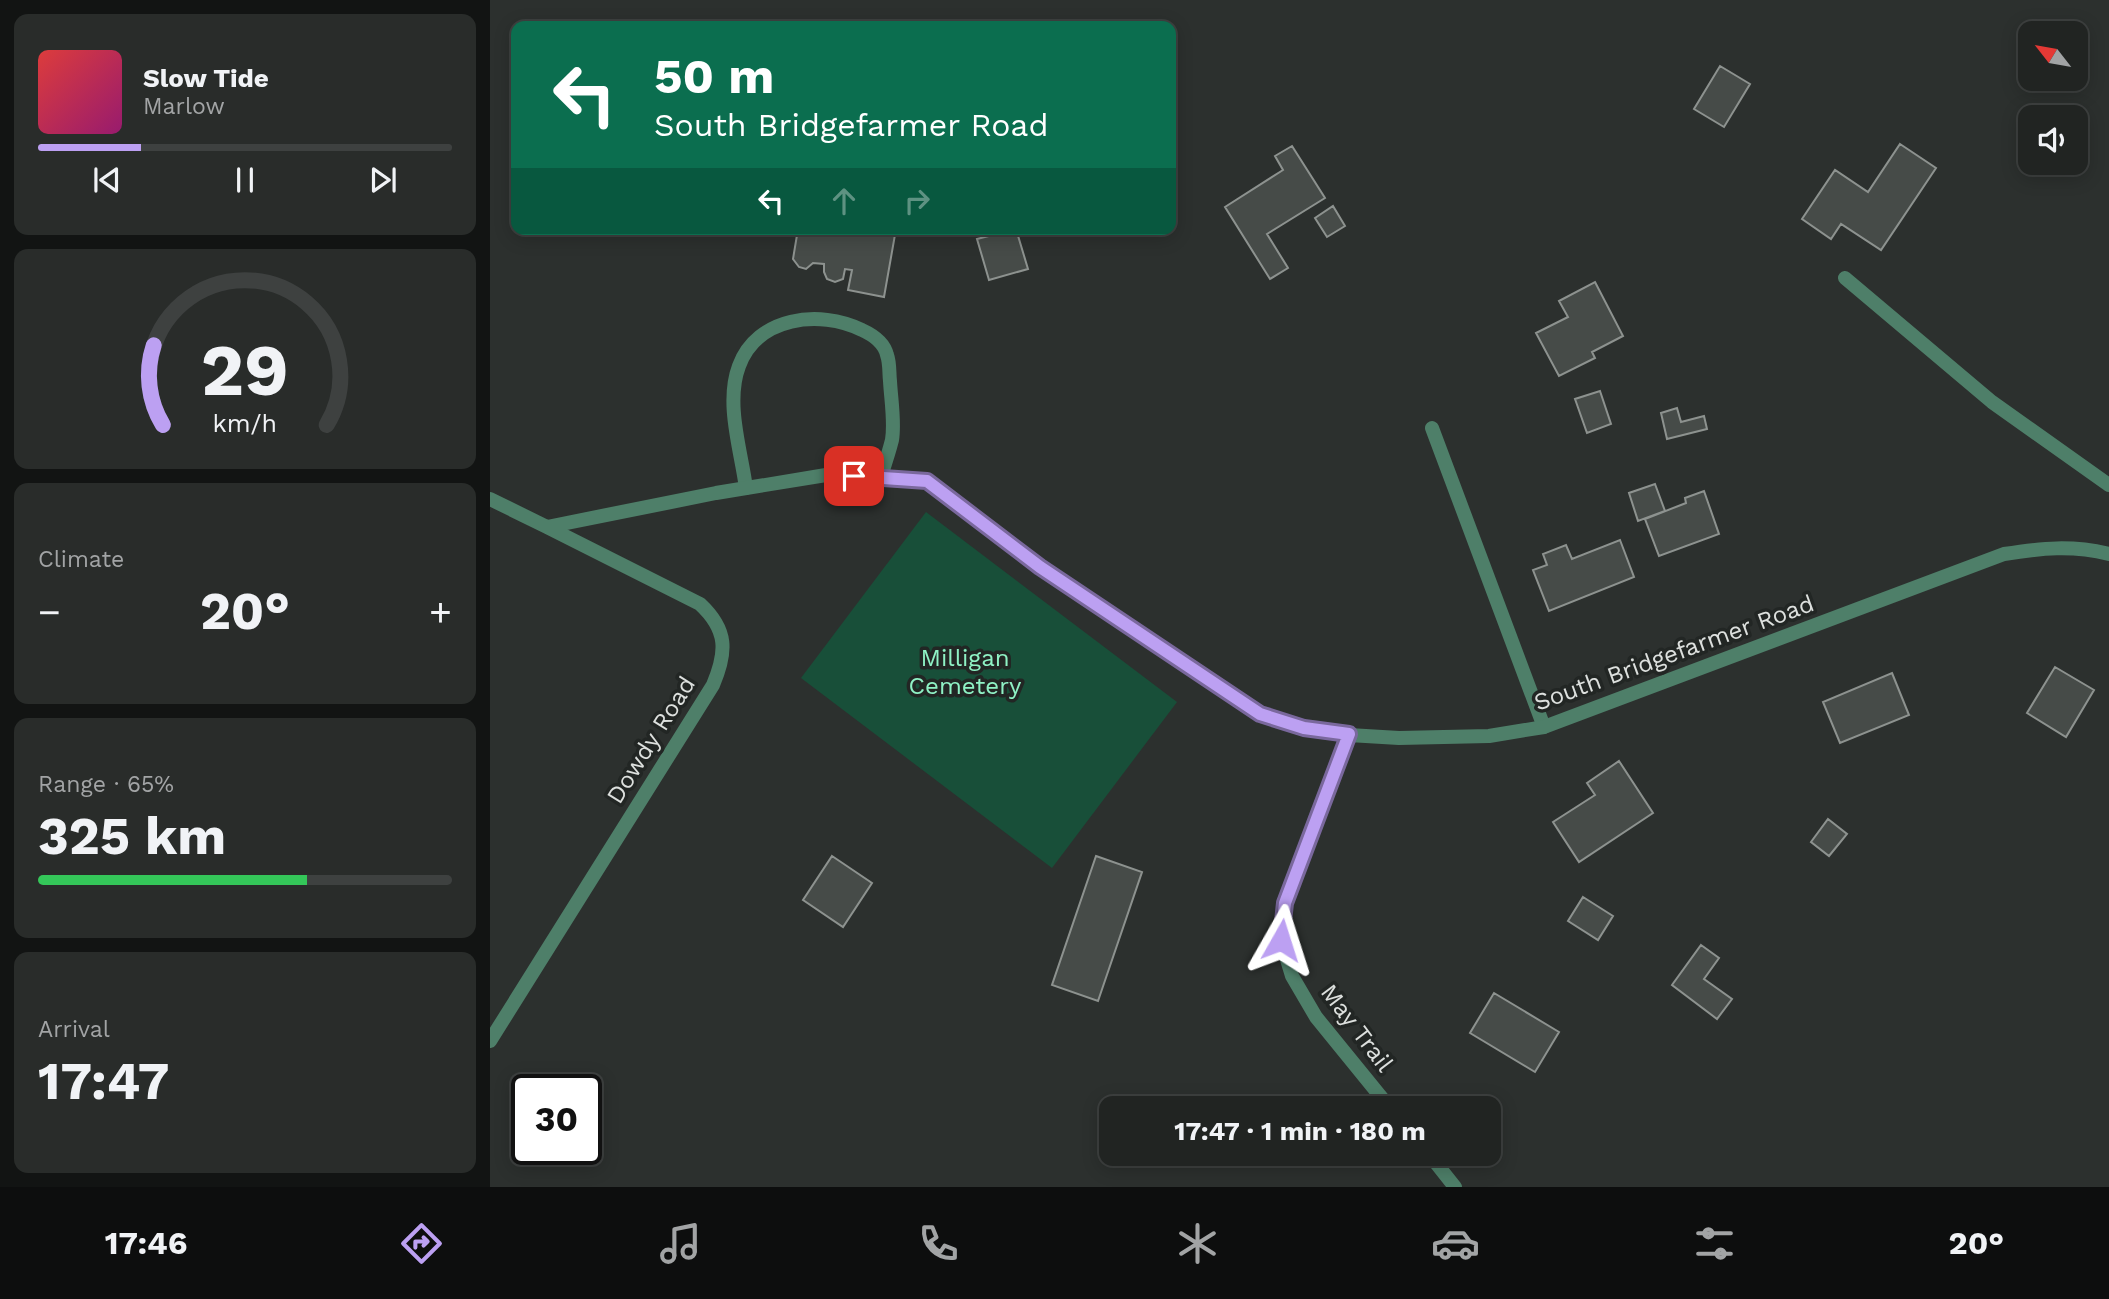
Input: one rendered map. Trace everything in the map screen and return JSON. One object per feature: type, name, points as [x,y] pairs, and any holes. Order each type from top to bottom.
[{"type":"street","points":[[1845,278],[1992,402],[2109,485]]},
{"type":"street","points":[[746,488],[734,415],[734,389],[738,368],[747,350],[767,331],[795,320],[829,318],[852,325],[877,337],[887,354],[892,439],[881,476]]},
{"type":"street","points":[[1432,428],[1544,727]]},
{"type":"street","name":"South Bridgefarmer Road","points":[[547,527],[826,475],[881,476],[927,481],[1040,567],[1260,714],[1304,728],[1399,738],[1489,736],[1544,727],[2004,554],[2041,548],[2083,548],[2109,554]]},
{"type":"street","points":[[490,499],[547,527]]},
{"type":"street","name":"Dowdy Road","points":[[490,1041],[713,685],[722,664],[720,629],[712,615],[700,604],[547,527]]},
{"type":"street","name":"May Trail","points":[[1349,734],[1285,903],[1281,940],[1292,976],[1316,1017],[1381,1096]]},
{"type":"street","points":[[1438,1166],[1455,1187]]},
{"type":"green space","name":"Milligan Cemetery","points":[[926,512],[1177,702],[1052,868],[801,678]]},
{"type":"building","points":[[1720,66],[1750,84],[1724,127],[1694,109]]},
{"type":"building","points":[[1900,144],[1936,168],[1881,250],[1841,224],[1831,239],[1802,219],[1835,170],[1868,192]]},
{"type":"building","points":[[1292,146],[1325,198],[1267,234],[1288,268],[1270,279],[1225,207],[1283,170],[1275,156]]},
{"type":"building","points":[[1333,206],[1345,226],[1327,237],[1315,218]]},
{"type":"building","points":[[797,235],[895,235],[884,297],[848,290],[852,270],[845,269],[843,279],[835,282],[827,279],[824,264],[813,263],[806,269],[799,267],[793,259]]},
{"type":"building","points":[[993,235],[1018,235],[1028,269],[989,280],[977,239]]},
{"type":"building","points":[[1595,282],[1623,336],[1592,352],[1595,358],[1559,376],[1536,333],[1568,317],[1559,301]]},
{"type":"building","points":[[1600,391],[1611,424],[1587,433],[1575,399]]},
{"type":"building","points":[[1677,408],[1681,422],[1704,416],[1707,429],[1667,439],[1661,413]]},
{"type":"building","points":[[1655,484],[1665,511],[1638,521],[1629,493]]},
{"type":"building","points":[[1704,491],[1719,534],[1659,556],[1645,519],[1686,503],[1685,498]]},
{"type":"building","points":[[1620,540],[1634,577],[1549,611],[1533,570],[1547,565],[1543,554],[1566,545],[1572,559]]},
{"type":"building","points":[[2055,667],[2094,690],[2066,737],[2027,713]]},
{"type":"building","points":[[1892,673],[1909,715],[1840,743],[1823,702]]},
{"type":"building","points":[[1619,761],[1653,813],[1579,862],[1553,822],[1595,795],[1587,783]]},
{"type":"building","points":[[1828,819],[1847,834],[1829,856],[1811,842]]},
{"type":"building","points":[[832,856],[872,883],[843,927],[803,900]]},
{"type":"building","points":[[1096,856],[1142,872],[1098,1001],[1052,985]]},
{"type":"building","points":[[1583,897],[1613,916],[1598,940],[1568,921]]},
{"type":"building","points":[[1701,945],[1719,958],[1704,979],[1732,999],[1717,1019],[1672,985]]},
{"type":"building","points":[[1494,993],[1559,1032],[1535,1072],[1470,1033]]},
{"type":"route","points":[[854,476],[927,481],[1040,567],[1260,714],[1304,728],[1349,734],[1285,903],[1281,940]]}]
